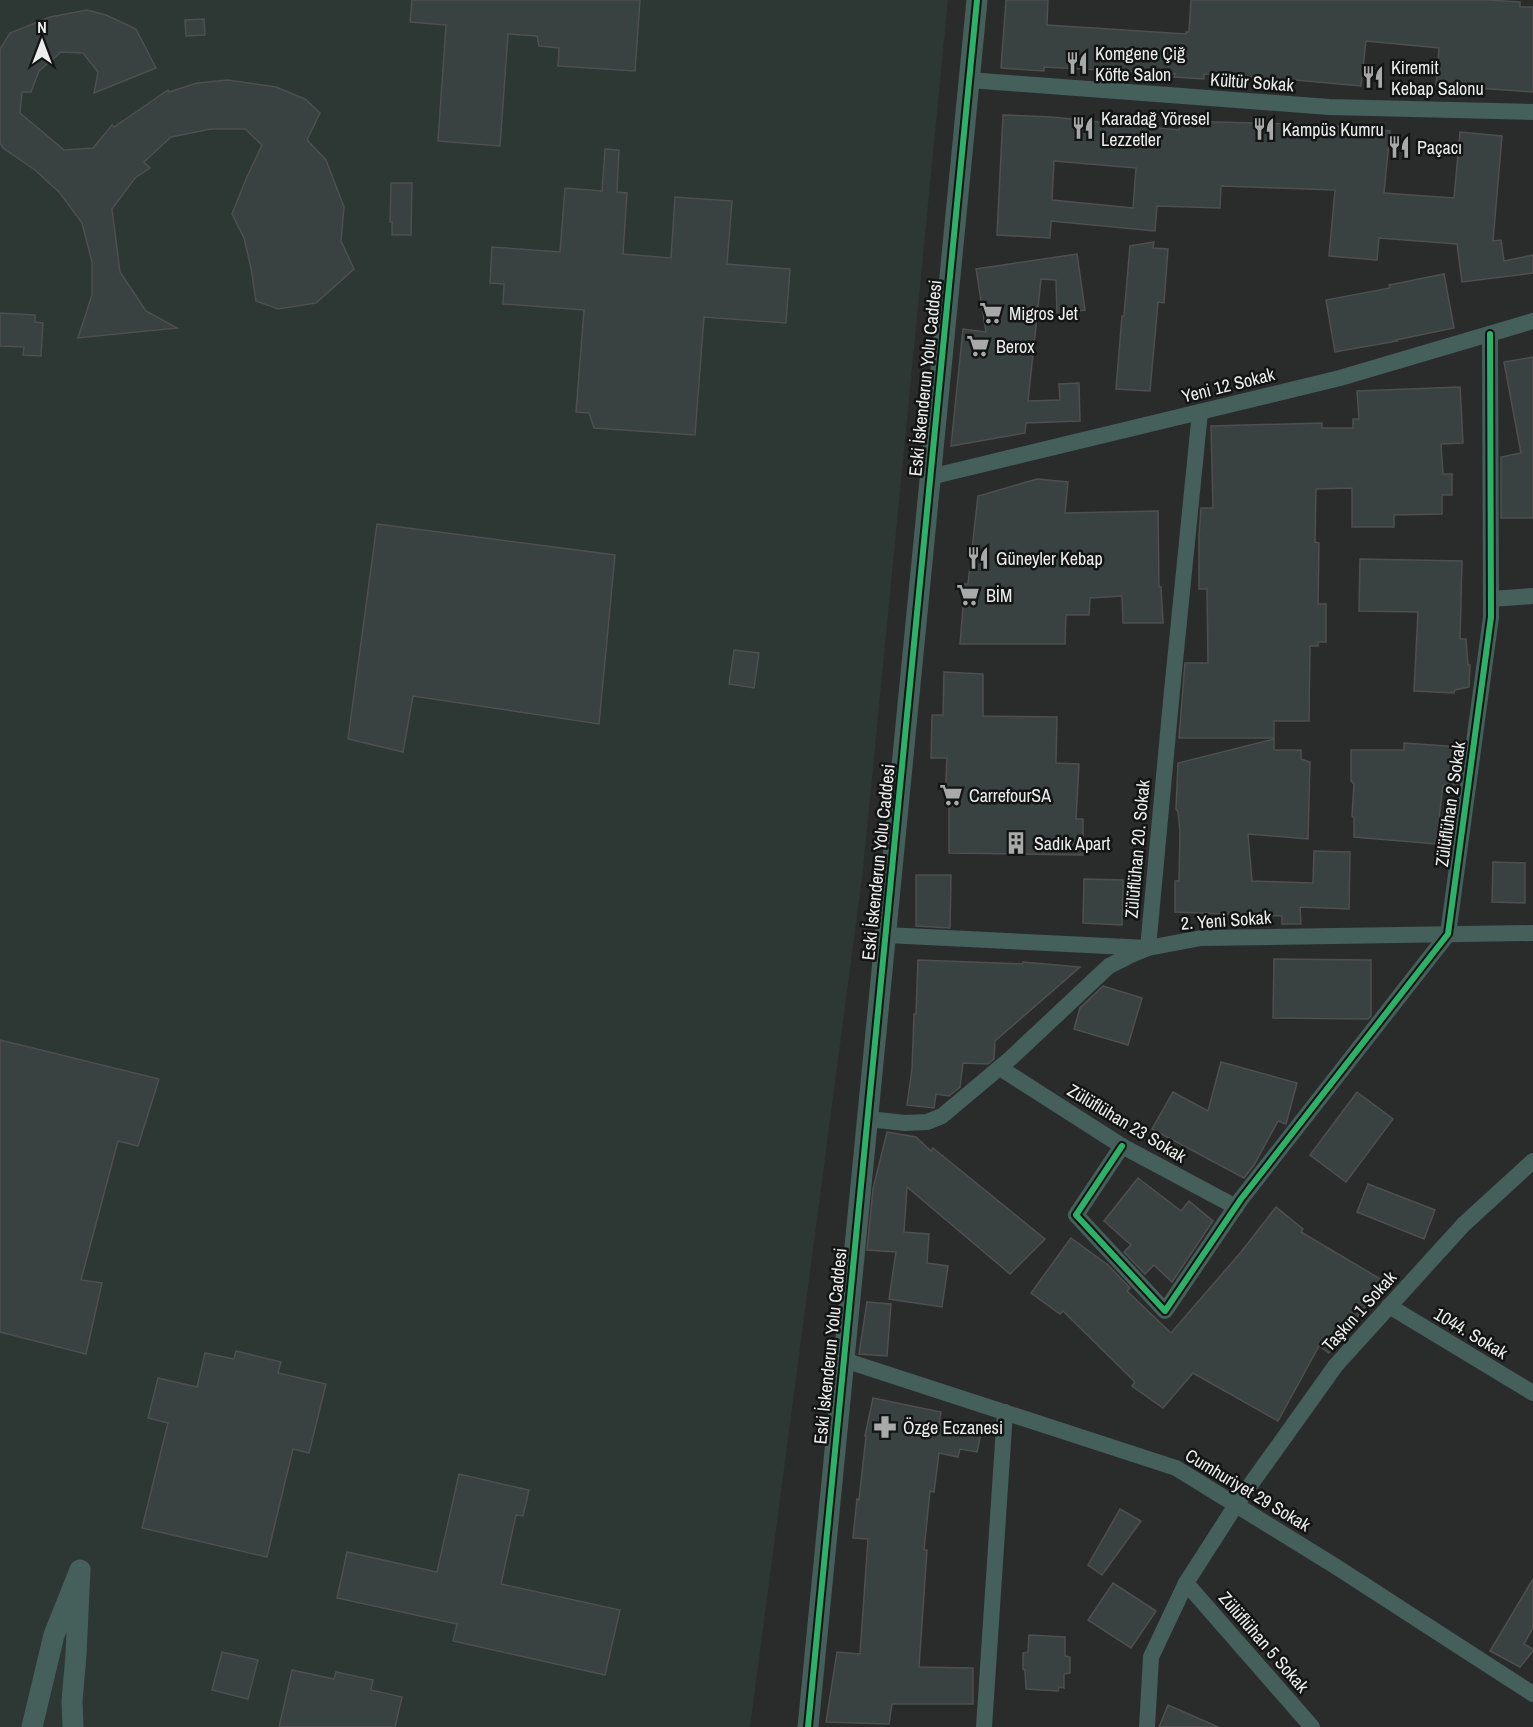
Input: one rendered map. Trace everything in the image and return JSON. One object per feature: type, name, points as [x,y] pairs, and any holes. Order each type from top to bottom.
[{"type":"street","name":"Eski İskenderun Yolu Caddesi","points":[[808,1727],[977,0]]},
{"type":"street","name":"Kültür Sokak","points":[[969,80],[1329,107],[1533,112]]},
{"type":"street","name":"Yeni 12 Sokak","points":[[930,477],[1340,378],[1533,321]]},
{"type":"street","name":"Zülüflühan 2 Sokak","points":[[1448,934],[1491,617],[1491,334]]},
{"type":"street","name":"Zülüflühan 20. Sokak","points":[[1148,948],[1170,701],[1200,412]]},
{"type":"street","points":[[1491,599],[1533,596]]},
{"type":"street","name":"2. Yeni Sokak","points":[[886,935],[1148,948],[1201,938],[1533,933]]},
{"type":"street","points":[[1122,1146],[1076,1215],[1165,1311],[1236,1207],[1448,934]]},
{"type":"street","points":[[868,1119],[905,1123],[927,1122],[942,1116],[999,1068],[1109,966],[1148,948]]},
{"type":"street","name":"Zülüflühan 23 Sokak","points":[[999,1068],[1122,1146],[1236,1207]]},
{"type":"street","name":"Taşkın 1 Sokak","points":[[1147,1727],[1150,1657],[1186,1583],[1236,1505],[1336,1365],[1463,1225],[1533,1161]]},
{"type":"street","name":"1044. Sokak","points":[[1389,1306],[1533,1393]]},
{"type":"street","name":"Cumhuriyet 29 Sokak","points":[[844,1360],[1176,1468],[1335,1566],[1533,1694]]},
{"type":"street","points":[[984,1727],[1005,1412]]},
{"type":"street","points":[[32,1727],[54,1635],[80,1570],[72,1701],[73,1727]]},
{"type":"street","name":"Zülüflühan 5 Sokak","points":[[1186,1583],[1312,1727]]},
{"type":"shaded area","points":[[0,0],[948,0],[863,870],[750,1727],[0,1727]]},
{"type":"building","points":[[412,0],[640,0],[635,71],[558,66],[559,48],[539,46],[537,36],[508,34],[500,146],[438,141],[446,25],[410,22]]},
{"type":"building","points":[[1006,0],[1048,0],[1047,25],[1186,34],[1189,32],[1191,0],[1489,0],[1520,2],[1520,7],[1533,7],[1533,92],[1436,85],[1439,48],[1366,41],[1361,86],[1204,74],[1204,79],[1174,77],[1175,74],[1044,67],[1044,71],[1001,68]]},
{"type":"building","points":[[87,10],[106,15],[136,29],[156,68],[94,93],[98,72],[83,53],[61,52],[39,71],[31,92],[22,92],[20,113],[64,150],[93,148],[112,125],[114,127],[168,90],[169,92],[197,83],[228,80],[276,87],[305,99],[320,113],[307,140],[326,160],[344,207],[341,241],[354,269],[316,303],[278,309],[256,301],[244,238],[232,214],[262,145],[245,129],[211,129],[171,137],[144,162],[150,168],[135,178],[112,209],[120,272],[146,311],[177,328],[78,338],[92,295],[92,262],[82,223],[60,193],[35,170],[3,148],[0,143],[0,49],[10,33],[50,17]]},
{"type":"building","points":[[204,19],[205,35],[186,36],[185,20]]},
{"type":"building","points":[[1003,115],[1052,117],[1179,130],[1180,121],[1325,125],[1390,131],[1384,193],[1454,198],[1460,132],[1502,136],[1493,241],[1501,240],[1504,261],[1533,255],[1533,273],[1462,282],[1457,244],[1379,238],[1377,260],[1329,256],[1335,190],[1221,186],[1220,208],[1157,206],[1155,231],[1051,221],[1050,238],[997,235]],"holes":[[[1054,161],[1136,168],[1133,208],[1052,200]]]},
{"type":"building","points":[[605,149],[619,150],[617,192],[627,193],[623,254],[671,258],[675,197],[732,201],[727,264],[790,269],[786,323],[704,317],[695,435],[594,428],[589,413],[576,412],[584,310],[503,304],[504,284],[490,283],[492,247],[560,252],[565,188],[602,191]]},
{"type":"building","points":[[391,183],[412,183],[411,235],[392,235]]},
{"type":"building","points":[[1154,242],[1153,248],[1168,249],[1164,303],[1158,302],[1150,391],[1116,389],[1130,246]]},
{"type":"building","points":[[1077,254],[1085,310],[1057,314],[1056,280],[1041,279],[1028,401],[1060,400],[1059,384],[1079,383],[1080,421],[1026,423],[1025,433],[951,446],[963,329],[986,332],[976,269]]},
{"type":"building","points":[[1444,274],[1454,328],[1335,352],[1326,300],[1390,288],[1389,285]]},
{"type":"building","points":[[0,313],[35,315],[35,322],[43,323],[41,356],[23,355],[24,347],[0,346]]},
{"type":"building","points":[[1533,357],[1533,518],[1501,518],[1501,457],[1521,453],[1504,362]]},
{"type":"building","points":[[1460,387],[1463,443],[1441,444],[1443,474],[1452,474],[1452,495],[1442,495],[1442,514],[1394,515],[1394,527],[1352,527],[1352,488],[1316,489],[1315,542],[1319,543],[1318,604],[1326,604],[1326,642],[1318,642],[1318,646],[1310,646],[1309,721],[1274,721],[1274,738],[1179,738],[1185,663],[1208,663],[1207,589],[1199,589],[1199,536],[1201,508],[1213,508],[1211,426],[1322,423],[1322,428],[1353,428],[1353,419],[1359,419],[1357,391]]},
{"type":"building","points":[[1037,479],[1068,482],[1065,513],[1158,511],[1159,587],[1161,587],[1163,623],[1123,623],[1122,596],[1090,598],[1089,615],[1066,615],[1065,644],[960,644],[965,584],[968,584],[978,496]]},
{"type":"building","points":[[377,524],[615,555],[599,724],[413,696],[403,752],[348,739]]},
{"type":"building","points":[[1360,559],[1462,561],[1460,639],[1466,639],[1468,665],[1470,665],[1469,687],[1455,690],[1454,693],[1414,691],[1418,612],[1359,611]]},
{"type":"building","points":[[734,650],[759,653],[754,688],[729,684]]},
{"type":"building","points":[[944,672],[983,674],[983,716],[1057,717],[1056,763],[1079,764],[1076,819],[1083,819],[1083,855],[949,853],[949,800],[945,799],[947,758],[931,758],[932,715],[943,715]]},
{"type":"building","points":[[1274,739],[1274,750],[1301,750],[1301,759],[1310,762],[1308,839],[1248,834],[1252,881],[1313,883],[1314,851],[1350,852],[1349,909],[1300,907],[1301,924],[1282,924],[1282,916],[1175,912],[1175,881],[1179,881],[1180,831],[1176,809],[1178,763]]},
{"type":"building","points":[[1404,743],[1460,747],[1458,785],[1443,785],[1436,844],[1354,837],[1354,818],[1352,816],[1354,784],[1351,781],[1351,750],[1404,750]]},
{"type":"building","points":[[1493,862],[1525,863],[1525,903],[1492,902]]},
{"type":"building","points":[[916,875],[951,875],[950,928],[916,926]]},
{"type":"building","points":[[1084,879],[1123,880],[1122,925],[1083,923]]},
{"type":"building","points":[[1274,959],[1371,960],[1371,1016],[1368,1019],[1273,1018]]},
{"type":"building","points":[[918,960],[1022,964],[1023,962],[1080,967],[995,1041],[994,1059],[988,1064],[963,1063],[960,1087],[949,1096],[936,1094],[934,1108],[907,1105],[912,1069]]},
{"type":"building","points":[[1103,986],[1142,998],[1128,1045],[1074,1029],[1080,1008]]},
{"type":"building","points":[[0,1040],[159,1079],[138,1146],[118,1141],[81,1280],[102,1283],[86,1354],[0,1332]]},
{"type":"building","points":[[1221,1062],[1297,1083],[1286,1124],[1278,1121],[1254,1165],[1244,1178],[1152,1129],[1173,1092],[1208,1111]]},
{"type":"building","points":[[1357,1092],[1393,1119],[1346,1182],[1310,1155]]},
{"type":"building","points":[[887,1132],[916,1137],[931,1151],[933,1148],[1045,1239],[1010,1274],[907,1187],[904,1232],[929,1234],[927,1263],[948,1266],[942,1307],[889,1299],[896,1252],[867,1250],[873,1189]]},
{"type":"building","points":[[1138,1178],[1181,1211],[1189,1201],[1213,1221],[1172,1282],[1154,1265],[1145,1274],[1124,1252],[1131,1245],[1104,1221]]},
{"type":"building","points":[[1368,1184],[1435,1210],[1424,1239],[1357,1212]]},
{"type":"building","points":[[1276,1207],[1303,1229],[1301,1232],[1387,1283],[1348,1327],[1329,1353],[1319,1346],[1278,1421],[1193,1373],[1163,1408],[1132,1386],[1135,1382],[1063,1311],[1060,1314],[1031,1293],[1071,1238],[1108,1265],[1130,1288],[1127,1291],[1171,1333],[1241,1252]]},
{"type":"building","points":[[867,1302],[891,1304],[887,1356],[859,1354]]},
{"type":"building","points":[[236,1351],[281,1362],[278,1373],[326,1384],[309,1453],[293,1449],[267,1557],[142,1528],[168,1423],[148,1418],[158,1378],[197,1387],[205,1353],[234,1359]]},
{"type":"building","points":[[873,1398],[941,1412],[939,1424],[981,1433],[977,1452],[960,1449],[958,1457],[939,1453],[934,1492],[930,1491],[924,1550],[927,1550],[919,1667],[973,1668],[973,1704],[892,1704],[889,1724],[826,1722],[837,1652],[860,1654],[868,1539],[853,1538],[865,1436]]},
{"type":"building","points":[[459,1474],[529,1490],[523,1516],[516,1515],[501,1584],[620,1610],[605,1675],[453,1641],[457,1624],[337,1598],[347,1552],[437,1572]]},
{"type":"building","points":[[1120,1509],[1141,1521],[1102,1575],[1088,1565]]},
{"type":"building","points":[[1533,1579],[1533,1628],[1524,1644],[1533,1651],[1520,1667],[1490,1651]]},
{"type":"building","points":[[1113,1583],[1156,1611],[1131,1648],[1088,1620]]},
{"type":"building","points":[[1029,1635],[1065,1637],[1065,1656],[1070,1657],[1070,1673],[1064,1674],[1064,1688],[1059,1687],[1058,1691],[1026,1689],[1023,1653],[1028,1652]]},
{"type":"building","points":[[222,1652],[258,1660],[248,1699],[212,1690]]},
{"type":"building","points":[[292,1670],[334,1679],[336,1672],[373,1680],[371,1690],[402,1697],[395,1727],[279,1727]]},
{"type":"building","points":[[1168,1705],[1218,1727],[1159,1727]]},
{"type":"cycle path","points":[[808,1727],[977,0]]},
{"type":"cycle path","points":[[1122,1146],[1076,1215],[1165,1311],[1241,1199],[1448,934],[1491,617],[1490,334]]},
{"type":"place","name":"Komgene Çiğ Köfte Salon","points":[[1077,63]]},
{"type":"place","name":"Kiremit Kebap Salonu","points":[[1373,77]]},
{"type":"place","name":"Karadağ Yöresel Lezzetler","points":[[1083,128]]},
{"type":"place","name":"Kampüs Kumru","points":[[1264,129]]},
{"type":"place","name":"Paçacı","points":[[1399,147]]},
{"type":"place","name":"Migros Jet","points":[[991,313]]},
{"type":"place","name":"Berox","points":[[978,346]]},
{"type":"place","name":"Güneyler Kebap","points":[[978,558]]},
{"type":"place","name":"BİM","points":[[968,595]]},
{"type":"place","name":"CarrefourSA","points":[[951,795]]},
{"type":"place","name":"Sadık Apart","points":[[1016,843]]},
{"type":"place","name":"Özge Eczanesi","points":[[885,1427]]}]
